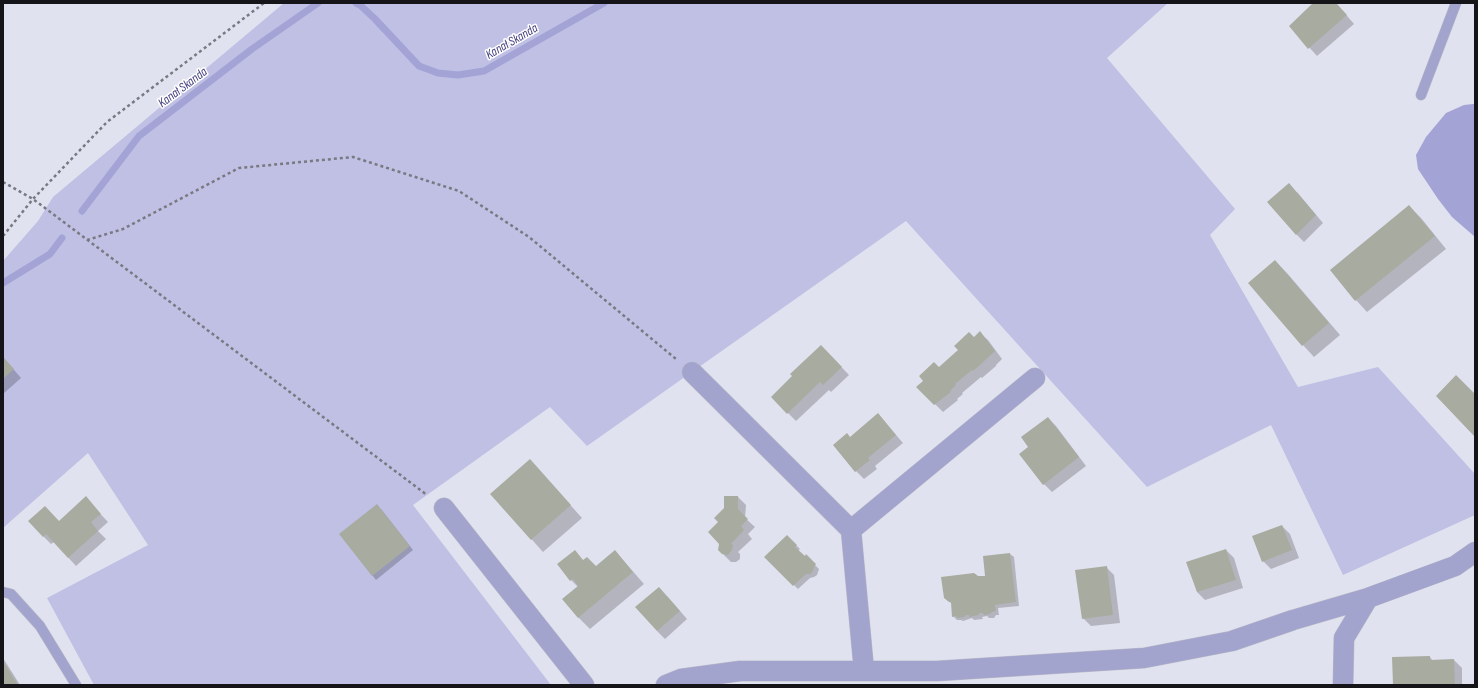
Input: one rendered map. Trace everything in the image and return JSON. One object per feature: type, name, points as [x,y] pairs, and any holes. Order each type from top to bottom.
[{"type":"street","points":[[692,372],[851,530],[864,671]]},
{"type":"street","points":[[851,530],[1035,378]]},
{"type":"street","points":[[444,508],[584,685]]},
{"type":"street","points":[[666,685],[681,679],[740,672],[937,671],[1144,658],[1232,641],[1293,620],[1368,598],[1455,566],[1475,552]]},
{"type":"street","points":[[1343,685],[1344,638],[1368,598]]},
{"type":"lane","points":[[1421,95],[1456,3]]},
{"type":"lane","points":[[3,592],[11,594],[40,626],[76,685]]},
{"type":"path","points":[[3,236],[33,199],[107,122],[264,3]]},
{"type":"path","points":[[87,240],[123,229],[239,168],[353,157],[459,191],[529,237],[692,372]]},
{"type":"path","points":[[3,182],[33,199],[444,508]]},
{"type":"shaded area","points":[[284,3],[1168,3],[1107,58],[1235,209],[1210,235],[1298,387],[1378,367],[1475,474],[1475,515],[1343,575],[1271,425],[1147,487],[906,221],[587,446],[550,407],[413,505],[551,685],[94,685],[47,598],[148,545],[88,453],[3,528],[3,261],[38,221],[53,197]]},
{"type":"shaded area","points":[[1475,104],[1475,237],[1452,217],[1438,199],[1418,169],[1416,155],[1426,137],[1446,113],[1464,105]]},
{"type":"building","points":[[1313,3],[1336,3],[1347,15],[1308,49],[1289,26]]},
{"type":"building","points":[[1289,183],[1316,215],[1296,235],[1267,202]]},
{"type":"building","points":[[1409,205],[1435,236],[1355,301],[1330,270]]},
{"type":"building","points":[[1275,260],[1329,323],[1302,346],[1248,283]]},
{"type":"building","points":[[980,331],[995,351],[973,371],[972,370],[955,384],[956,385],[950,391],[951,392],[934,405],[916,387],[923,381],[919,376],[934,362],[939,367],[958,350],[954,346],[969,332],[974,337]]},
{"type":"building","points":[[821,345],[842,367],[823,385],[820,382],[787,414],[771,397],[792,376],[790,374]]},
{"type":"building","points":[[3,357],[14,369],[3,379]]},
{"type":"building","points":[[1456,375],[1475,394],[1475,437],[1436,396]]},
{"type":"building","points":[[878,413],[896,435],[868,458],[870,460],[855,472],[833,445],[847,433],[850,437]]},
{"type":"building","points":[[1048,417],[1079,457],[1043,485],[1019,454],[1028,447],[1021,437]]},
{"type":"building","points":[[530,459],[571,505],[531,540],[490,494]]},
{"type":"building","points":[[86,496],[101,514],[91,522],[98,531],[68,558],[46,534],[43,537],[28,521],[45,506],[59,521]]},
{"type":"building","points":[[724,496],[738,496],[738,509],[748,519],[741,526],[744,530],[731,544],[733,545],[732,550],[728,555],[722,554],[718,550],[719,544],[708,532],[718,522],[714,518],[724,508]]},
{"type":"building","points":[[377,504],[410,546],[372,576],[339,534]]},
{"type":"building","points":[[1282,525],[1292,550],[1262,562],[1252,536]]},
{"type":"building","points":[[787,535],[797,545],[795,547],[805,556],[806,554],[816,564],[810,574],[806,574],[793,586],[764,557]]},
{"type":"building","points":[[1226,549],[1236,580],[1197,592],[1186,562]]},
{"type":"building","points":[[575,550],[583,560],[587,557],[596,566],[615,550],[633,572],[578,618],[562,599],[578,586],[573,579],[570,581],[557,564]]},
{"type":"building","points":[[1010,553],[1016,602],[995,605],[996,611],[990,614],[984,615],[983,613],[979,613],[979,615],[969,617],[969,615],[966,615],[958,618],[956,616],[952,617],[951,602],[944,598],[941,577],[974,573],[978,576],[985,576],[983,556]]},
{"type":"building","points":[[1107,566],[1113,615],[1082,619],[1075,570]]},
{"type":"building","points":[[659,587],[680,611],[657,631],[635,607]]},
{"type":"building","points":[[1430,656],[1430,660],[1454,659],[1455,685],[1393,685],[1392,657]]},
{"type":"building","points":[[3,661],[18,685],[3,685]]},
{"type":"waterway","name":"Kanał Skanda","points":[[82,211],[139,136],[252,49],[318,3]]},
{"type":"waterway","name":"Kanał Skanda","points":[[356,3],[375,19],[419,66],[438,73],[458,75],[484,71],[604,3]]},
{"type":"waterway","name":"Kanał Skanda","points":[[3,283],[50,254],[62,238]]}]
